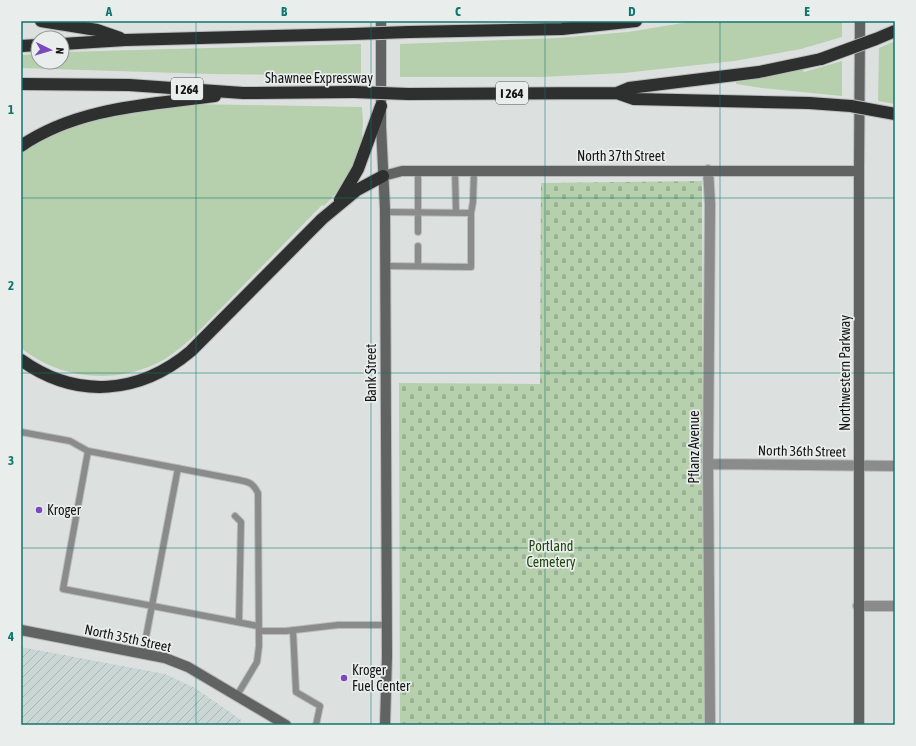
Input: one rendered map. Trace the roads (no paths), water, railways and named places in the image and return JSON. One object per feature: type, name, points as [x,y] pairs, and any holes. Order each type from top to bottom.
[{"type":"highway","points":[[42,21],[98,30],[125,40]]},
{"type":"highway","points":[[70,43],[125,40],[562,29],[636,21]]},
{"type":"highway","points":[[617,93],[629,88],[759,72],[821,59],[895,31]]},
{"type":"highway","name":"Shawnee Expressway","points":[[21,84],[129,85],[244,93],[617,93]]},
{"type":"highway","points":[[21,146],[48,130],[82,117],[120,108],[244,93]]},
{"type":"highway","points":[[617,93],[634,99],[809,102],[851,106],[895,114]]},
{"type":"highway","points":[[335,208],[358,169],[381,106]]},
{"type":"highway","points":[[21,360],[43,374],[58,380],[90,386],[102,387],[126,384],[156,374],[169,367],[191,351],[322,219],[357,190],[383,176]]},
{"type":"street","name":"Bank Street","points":[[381,21],[381,106],[385,212],[385,725]]},
{"type":"street","name":"Northwestern Parkway","points":[[858,725],[860,21]]},
{"type":"street","name":"Pflanz Avenue","points":[[708,170],[710,204],[708,464],[710,725]]},
{"type":"street","name":"North 37th Street","points":[[383,176],[402,171],[859,171]]},
{"type":"street","name":"North 36th Street","points":[[708,464],[895,466]]},
{"type":"street","points":[[858,606],[895,606]]},
{"type":"street","name":"North 35th Street","points":[[21,630],[165,658],[188,667],[236,697],[286,725]]},
{"type":"lane","points":[[418,171],[418,232]]},
{"type":"lane","points":[[455,171],[456,212]]},
{"type":"lane","points":[[385,266],[471,266],[471,213],[473,202],[474,171]]},
{"type":"lane","points":[[385,212],[471,213]]},
{"type":"lane","points":[[418,246],[418,266]]},
{"type":"lane","points":[[21,432],[70,441],[88,452],[247,482],[254,486],[258,494],[257,662],[236,697]]},
{"type":"lane","points":[[88,452],[63,589],[240,622],[258,629],[293,630],[338,625],[386,624]]},
{"type":"lane","points":[[143,653],[178,468]]},
{"type":"lane","points":[[235,516],[241,522],[240,622]]},
{"type":"lane","points":[[293,630],[296,692],[320,706],[316,725]]},
{"type":"place","name":"Kroger","points":[[39,510]]},
{"type":"place","name":"Kroger Fuel Center","points":[[344,678]]},
{"type":"park label","name":"Portland Cemetery","points":[[551,554]]}]
